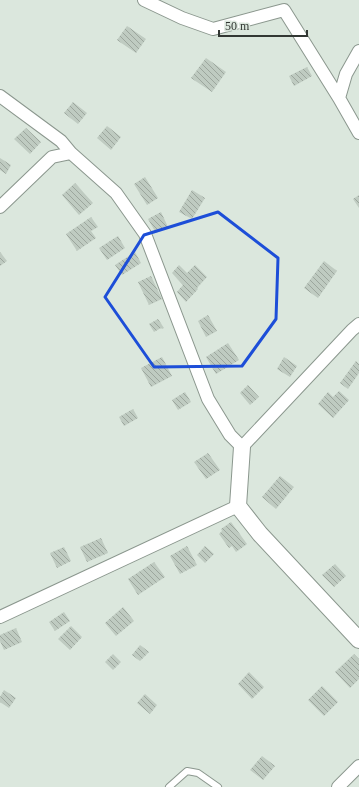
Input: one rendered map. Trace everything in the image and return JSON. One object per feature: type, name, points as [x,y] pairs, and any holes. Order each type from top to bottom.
[{"type":"street","points":[[144,0],[182,18],[213,29],[284,10],[339,98],[359,134]]},
{"type":"street","points":[[339,98],[346,74],[359,51]]},
{"type":"street","points":[[0,96],[61,141],[71,153],[116,193],[145,234],[208,399],[230,435],[242,447]]},
{"type":"street","points":[[0,207],[52,157],[71,153]]},
{"type":"street","points":[[359,324],[242,447],[238,506],[260,534],[359,640]]},
{"type":"street","points":[[0,617],[238,506]]},
{"type":"street","points":[[338,787],[359,766]]},
{"type":"lane","points":[[169,787],[187,771],[198,773],[218,787]]},
{"type":"highlighted area","points":[[218,212],[278,258],[276,319],[242,366],[154,367],[105,297],[144,235]]},
{"type":"building","points":[[127,26],[146,39],[136,53],[117,40]]},
{"type":"building","points":[[206,58],[226,72],[212,92],[191,78]]},
{"type":"building","points":[[307,67],[312,76],[294,86],[289,76]]},
{"type":"building","points":[[73,102],[87,113],[78,124],[64,113]]},
{"type":"building","points":[[107,126],[121,137],[111,150],[97,138]]},
{"type":"building","points":[[26,128],[41,142],[30,154],[14,139]]},
{"type":"building","points":[[0,158],[11,165],[6,174],[0,170]]},
{"type":"building","points":[[145,177],[158,198],[147,205],[134,184]]},
{"type":"building","points":[[75,183],[93,203],[79,215],[62,195]]},
{"type":"building","points":[[192,190],[205,198],[192,219],[179,212]]},
{"type":"building","points":[[359,195],[359,208],[353,199]]},
{"type":"building","points":[[161,212],[168,227],[156,233],[148,219]]},
{"type":"building","points":[[91,217],[98,227],[91,231],[96,238],[77,251],[66,234]]},
{"type":"building","points":[[118,236],[125,248],[107,260],[99,248]]},
{"type":"building","points":[[0,252],[7,261],[0,266]]},
{"type":"building","points":[[135,252],[141,263],[122,275],[115,265]]},
{"type":"building","points":[[324,261],[337,271],[318,298],[304,288]]},
{"type":"building","points":[[179,265],[187,273],[195,265],[207,277],[186,302],[177,292],[183,285],[172,273]]},
{"type":"building","points":[[151,276],[162,299],[149,305],[138,282]]},
{"type":"building","points":[[208,315],[217,331],[206,337],[198,321]]},
{"type":"building","points":[[158,319],[164,328],[154,332],[149,324]]},
{"type":"building","points":[[228,343],[239,360],[216,374],[206,357]]},
{"type":"building","points":[[162,357],[172,376],[151,387],[141,368]]},
{"type":"building","points":[[284,357],[297,366],[290,377],[277,369]]},
{"type":"building","points":[[356,361],[359,364],[359,373],[348,389],[340,383]]},
{"type":"building","points":[[248,385],[259,397],[250,405],[240,393]]},
{"type":"building","points":[[339,391],[349,400],[333,418],[318,404],[328,392],[333,397]]},
{"type":"building","points":[[185,392],[191,402],[178,410],[172,400]]},
{"type":"building","points":[[133,409],[138,418],[124,426],[119,417]]},
{"type":"building","points":[[208,453],[220,470],[206,479],[194,462]]},
{"type":"building","points":[[280,476],[294,487],[276,509],[262,497]]},
{"type":"building","points":[[231,522],[247,544],[236,552],[232,546],[229,548],[219,534],[222,531],[221,529]]},
{"type":"building","points":[[101,538],[108,553],[87,562],[80,547]]},
{"type":"building","points":[[187,546],[197,565],[180,574],[170,556]]},
{"type":"building","points":[[205,546],[214,554],[205,563],[197,555]]},
{"type":"building","points":[[64,547],[71,561],[57,568],[50,553]]},
{"type":"building","points":[[154,562],[165,577],[138,595],[128,579]]},
{"type":"building","points":[[335,564],[346,576],[334,587],[322,575]]},
{"type":"building","points":[[123,607],[134,621],[116,636],[105,623]]},
{"type":"building","points":[[64,612],[70,621],[55,631],[49,622]]},
{"type":"building","points":[[71,626],[82,637],[70,650],[58,639]]},
{"type":"building","points":[[16,628],[22,642],[4,650],[0,641],[0,635]]},
{"type":"building","points":[[140,645],[149,652],[140,661],[132,655]]},
{"type":"building","points":[[113,654],[121,662],[113,670],[105,662]]},
{"type":"building","points":[[354,654],[359,659],[359,679],[350,688],[335,672]]},
{"type":"building","points":[[249,672],[264,687],[252,699],[238,684]]},
{"type":"building","points":[[322,686],[338,702],[324,716],[308,700]]},
{"type":"building","points":[[4,690],[16,698],[9,708],[0,702],[0,697]]},
{"type":"building","points":[[145,694],[157,705],[150,714],[137,703]]},
{"type":"building","points":[[262,756],[275,766],[263,780],[250,770]]}]
